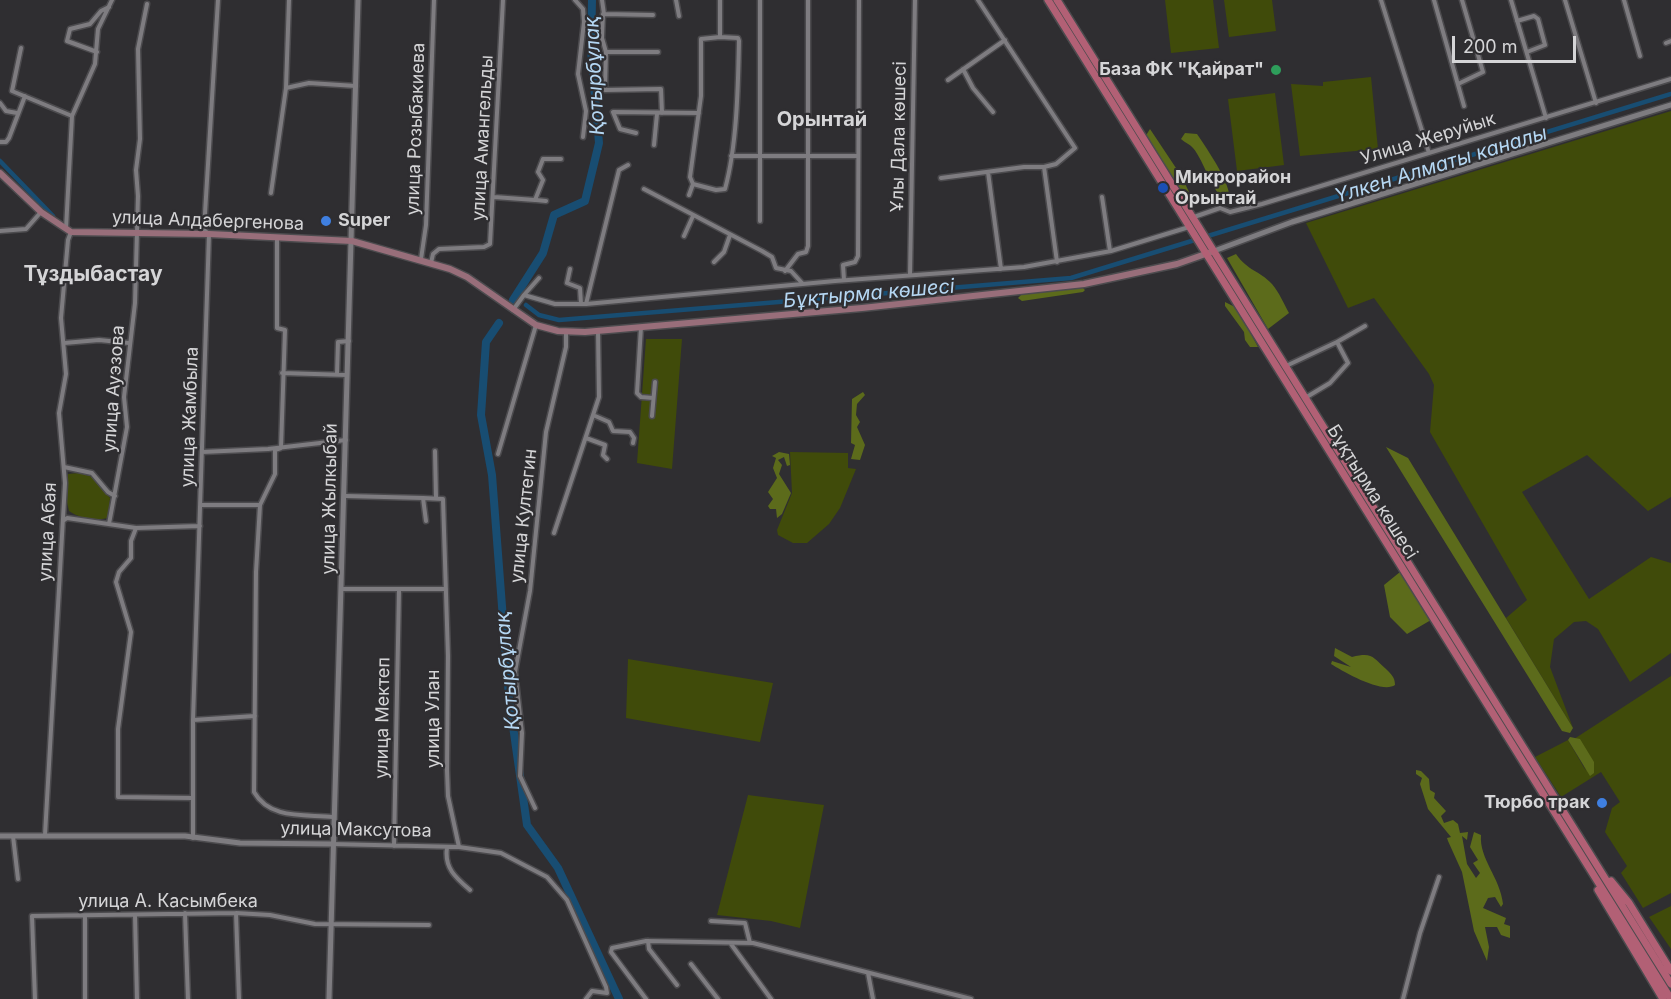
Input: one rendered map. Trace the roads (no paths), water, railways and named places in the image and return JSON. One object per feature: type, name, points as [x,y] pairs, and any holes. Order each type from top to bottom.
[{"type":"main road","name":"Бұқтырма көшесі","points":[[1048,0],[1206,254],[1263,338],[1505,734],[1671,999]]},
{"type":"main road","name":"Бұқтырма көшесі","points":[[1057,0],[1213,248],[1263,338],[1285,366],[1305,398],[1322,433],[1512,729],[1671,984]]},
{"type":"main road","points":[[0,173],[41,212],[69,231]]},
{"type":"main road","name":"улица Алдабергенова","points":[[69,231],[209,234],[352,241],[421,259],[467,278],[536,325],[562,331],[598,331],[1084,284],[1206,254],[1213,248]]},
{"type":"main road","points":[[1505,734],[1512,729]]},
{"type":"main road","points":[[1584,860],[1607,909],[1663,999]]},
{"type":"main road","points":[[1594,860],[1629,903],[1671,971]]},
{"type":"street","name":"улица Абая","points":[[45,835],[63,521],[63,467],[59,413],[66,374],[63,296],[69,231],[72,116],[95,64],[98,29],[112,0]]},
{"type":"street","name":"улица Жамбыла","points":[[193,838],[193,720],[209,234],[204,230],[218,0]]},
{"type":"street","points":[[271,193],[286,88],[289,0]]},
{"type":"street","name":"улица Жылкыбай","points":[[330,999],[332,844],[346,496],[346,375],[349,341],[358,0]]},
{"type":"street","name":"улица Розыбакиева","points":[[421,259],[426,225],[434,0]]},
{"type":"street","name":"улица Амангельды","points":[[431,263],[433,254],[439,249],[484,247],[490,244],[503,0]]},
{"type":"street","points":[[575,0],[583,9],[584,22],[578,74],[586,111],[584,138]]},
{"type":"street","points":[[602,0],[602,39],[606,52],[604,90],[661,89],[662,114]]},
{"type":"street","points":[[676,0],[679,16]]},
{"type":"street","points":[[720,0],[720,37]]},
{"type":"street","points":[[760,0],[760,221]]},
{"type":"street","points":[[785,271],[798,254],[806,252],[808,246],[808,0]]},
{"type":"street","points":[[844,280],[843,266],[855,262],[858,256],[859,0]]},
{"type":"street","name":"Ұлы Дала көшесі","points":[[910,275],[915,0]]},
{"type":"street","points":[[941,178],[988,171],[1044,167],[1056,164],[1075,148],[978,0]]},
{"type":"street","points":[[1381,0],[1429,153]]},
{"type":"street","points":[[1434,0],[1464,106]]},
{"type":"street","points":[[1458,84],[1483,72],[1462,0]]},
{"type":"street","points":[[1511,0],[1546,118]]},
{"type":"street","points":[[1565,0],[1596,103]]},
{"type":"street","points":[[1624,0],[1640,56]]},
{"type":"street","name":"улица Ауэзова","points":[[109,524],[127,427],[124,397],[135,303],[138,196],[136,170],[140,133],[138,49],[147,4]]},
{"type":"street","points":[[97,52],[67,41],[67,36],[69,29],[90,24],[109,7]]},
{"type":"street","points":[[603,14],[653,15]]},
{"type":"street","points":[[1517,21],[1534,16],[1538,19],[1545,45],[1527,52]]},
{"type":"street","points":[[689,195],[693,184],[690,177],[699,113],[701,39],[733,37],[739,41],[738,90],[725,189],[716,190],[693,184]]},
{"type":"street","points":[[948,80],[1005,40]]},
{"type":"street","points":[[21,48],[12,91],[72,116]]},
{"type":"street","points":[[606,52],[658,52]]},
{"type":"street","points":[[963,69],[973,88],[993,112]]},
{"type":"street","name":"Улица Жеруйык","points":[[1194,217],[1220,208],[1230,212],[1262,204],[1671,79]]},
{"type":"street","points":[[286,88],[309,83],[356,86]]},
{"type":"street","points":[[0,142],[6,142],[9,138],[25,96]]},
{"type":"street","points":[[0,103],[6,111],[17,113]]},
{"type":"street","points":[[1213,248],[1671,105]]},
{"type":"street","points":[[636,133],[620,129],[613,111],[657,114],[699,113]]},
{"type":"street","points":[[654,145],[657,114]]},
{"type":"street","points":[[731,156],[858,156]]},
{"type":"street","points":[[535,200],[543,180],[538,172],[541,161],[561,159]]},
{"type":"street","points":[[584,304],[619,170],[628,165]]},
{"type":"street","points":[[1044,167],[1057,262]]},
{"type":"street","points":[[988,171],[1001,269]]},
{"type":"street","points":[[644,189],[772,257],[776,268],[791,271],[802,284]]},
{"type":"street","points":[[494,197],[546,201]]},
{"type":"street","points":[[1102,197],[1110,251]]},
{"type":"street","points":[[0,231],[26,229],[41,212]]},
{"type":"street","points":[[684,236],[693,216]]},
{"type":"street","points":[[523,296],[555,304],[584,304],[844,280],[1001,269],[1057,262],[1110,251],[1191,228]]},
{"type":"street","points":[[714,262],[724,252],[730,235]]},
{"type":"street","points":[[277,237],[277,328],[285,330],[281,448]]},
{"type":"street","points":[[570,269],[567,283],[580,288],[584,304]]},
{"type":"street","points":[[513,311],[539,278]]},
{"type":"street","points":[[498,454],[536,325]]},
{"type":"street","points":[[1285,366],[1365,326]]},
{"type":"street","points":[[642,327],[637,393],[641,397],[653,398]]},
{"type":"street","name":"улица Култегин","points":[[535,808],[520,776],[522,733],[515,672],[530,591],[546,432],[566,347],[562,331]]},
{"type":"street","points":[[554,533],[586,438],[600,383],[598,331]]},
{"type":"street","points":[[64,343],[99,340],[129,343]]},
{"type":"street","points":[[337,374],[338,342],[349,341]]},
{"type":"street","points":[[1305,398],[1330,383],[1346,366],[1348,361],[1337,342]]},
{"type":"street","points":[[282,373],[346,375]]},
{"type":"street","points":[[652,416],[655,382]]},
{"type":"street","points":[[593,415],[609,422],[613,431],[630,432],[634,438],[633,443]]},
{"type":"street","points":[[586,438],[605,445],[603,455],[607,459]]},
{"type":"street","points":[[202,452],[281,448],[347,440]]},
{"type":"street","points":[[281,448],[275,450],[275,474],[260,504],[256,572],[254,792],[258,800],[279,813],[333,818]]},
{"type":"street","points":[[346,496],[436,497],[435,451]]},
{"type":"street","points":[[63,467],[92,473],[108,492],[115,496]]},
{"type":"street","name":"улица Улан","points":[[436,497],[443,499],[448,796],[459,847]]},
{"type":"street","points":[[423,498],[426,521]]},
{"type":"street","points":[[201,505],[260,504]]},
{"type":"street","points":[[63,521],[67,518],[136,528],[200,526]]},
{"type":"street","points":[[136,528],[131,541],[131,558],[119,572],[116,582],[131,632],[118,729],[118,797],[192,798]]},
{"type":"street","points":[[342,590],[446,589]]},
{"type":"street","name":"улица Мектеп","points":[[394,846],[399,590]]},
{"type":"street","points":[[193,720],[255,716]]},
{"type":"street","name":"улица Максутова","points":[[0,836],[193,838],[240,843],[459,847],[501,853],[547,877],[567,900],[606,987],[607,993],[592,991],[586,999]]},
{"type":"street","points":[[13,836],[18,879]]},
{"type":"street","points":[[447,848],[448,865],[453,875],[470,890]]},
{"type":"street","points":[[1403,999],[1420,933],[1439,877]]},
{"type":"street","points":[[185,913],[188,999]]},
{"type":"street","points":[[236,913],[239,999]]},
{"type":"street","name":"улица А. Касымбека","points":[[35,999],[32,916],[236,913],[270,915],[315,924],[429,925]]},
{"type":"street","points":[[135,915],[137,999]]},
{"type":"street","points":[[85,917],[85,999]]},
{"type":"street","points":[[711,921],[745,923],[750,943]]},
{"type":"street","points":[[648,941],[649,949],[678,985]]},
{"type":"street","points":[[645,999],[611,951],[612,948],[648,941],[750,943],[971,999]]},
{"type":"street","points":[[731,943],[771,999]]},
{"type":"street","points":[[691,964],[718,999]]},
{"type":"street","points":[[868,973],[873,999]]},
{"type":"waterway","name":"Қотырбұлақ","points":[[513,300],[543,253],[554,215],[585,201],[599,143],[591,50],[592,0]]},
{"type":"waterway","name":"Бұқтырма көшесі","points":[[526,305],[539,315],[559,320],[1071,278],[1671,94]]},
{"type":"waterway","name":"Үлкен Алматы каналы","points":[[0,161],[53,216]]},
{"type":"waterway","name":"Қотырбұлақ","points":[[499,323],[486,342],[481,415],[492,475],[509,698],[527,825],[558,868],[619,999]]},
{"type":"place","name":"База ФК \"Қайрат\"","points":[[1276,70]]},
{"type":"place","name":"Микрорайон Орынтай","points":[[1163,188]]},
{"type":"place","name":"Super","points":[[326,221]]},
{"type":"place","name":"Тюрбо трак","points":[[1602,803]]},
{"type":"district","name":"Орынтай","points":[[822,120]]},
{"type":"district","name":"Тұздыбастау","points":[[93,275]]}]
